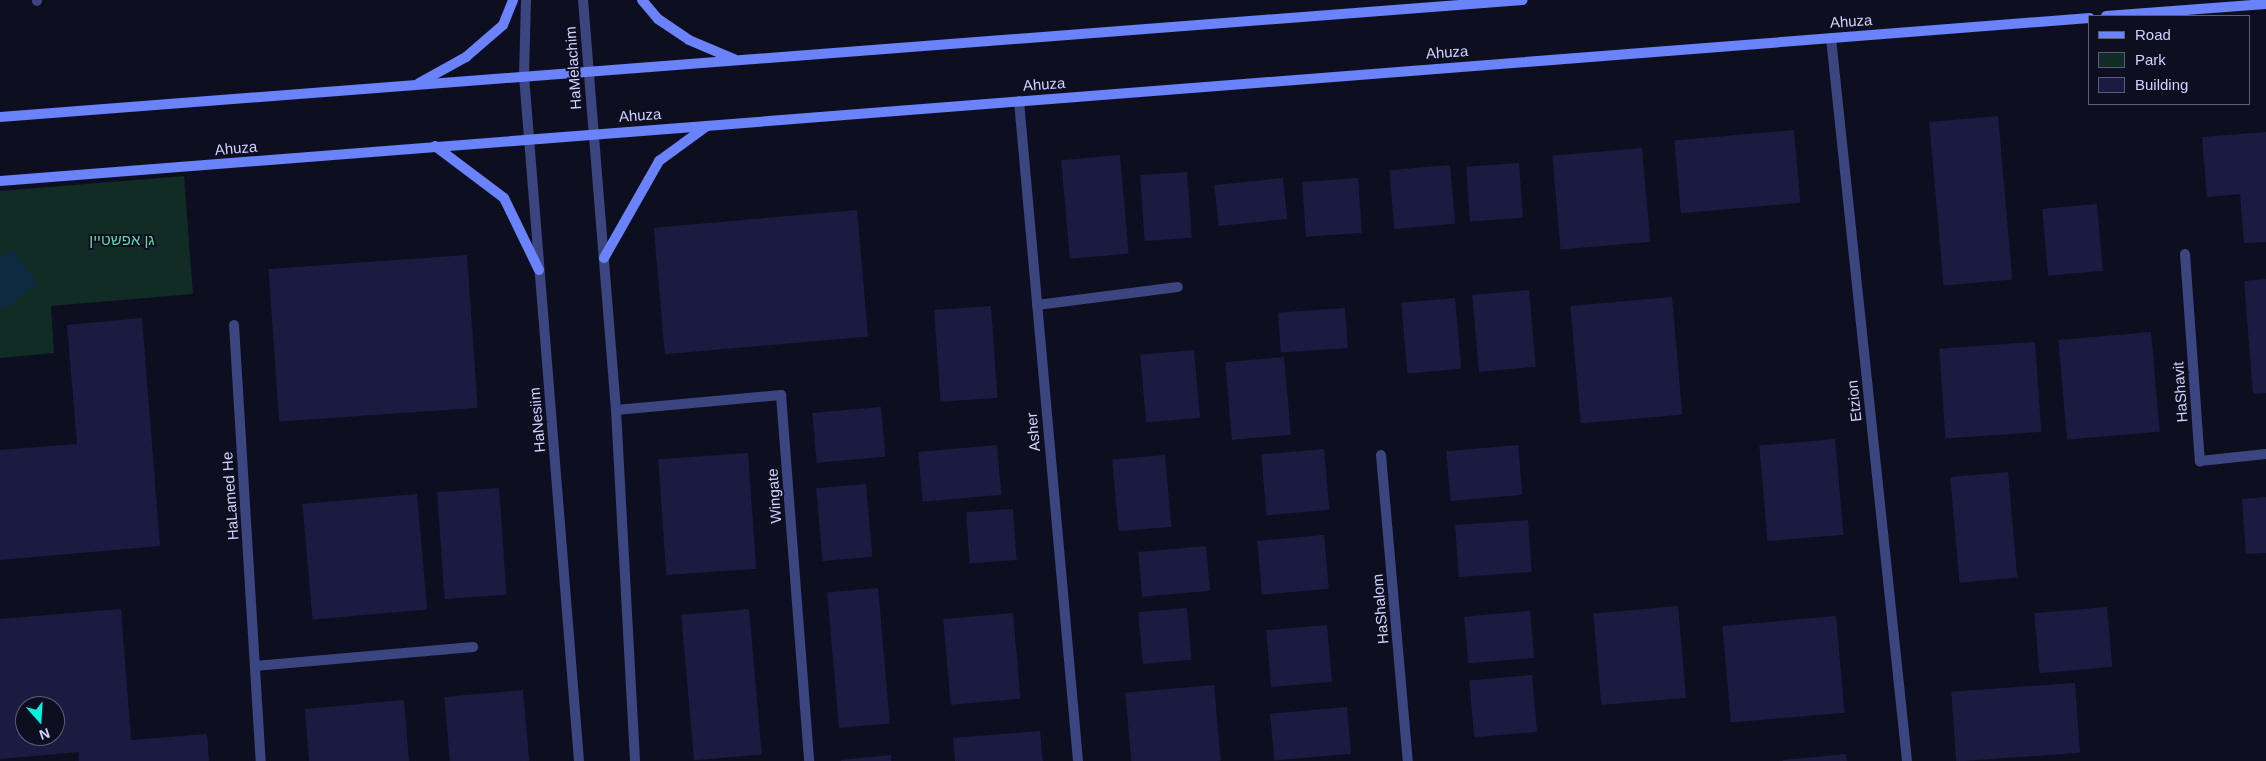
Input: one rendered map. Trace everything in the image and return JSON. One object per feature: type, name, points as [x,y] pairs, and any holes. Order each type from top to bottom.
[{"type":"main road","points":[[416,85],[466,57],[502,25],[513,0]]},
{"type":"main road","points":[[642,0],[658,19],[689,40],[737,61]]},
{"type":"main road","points":[[0,117],[1523,0]]},
{"type":"main road","points":[[2119,15],[2266,4]]},
{"type":"main road","name":"Ahuza","points":[[0,180],[2088,18]]},
{"type":"main road","points":[[604,258],[658,161],[708,125]]},
{"type":"main road","points":[[434,146],[504,198],[540,270]]},
{"type":"street","points":[[524,76],[526,0]]},
{"type":"street","name":"HaMelachim","points":[[583,0],[594,134]]},
{"type":"street","name":"Etzion","points":[[1831,38],[1908,761]]},
{"type":"street","name":"HaNesiim","points":[[524,76],[579,761]]},
{"type":"street","name":"Asher","points":[[1018,101],[1078,761]]},
{"type":"street","points":[[594,134],[616,410],[635,761]]},
{"type":"street","name":"HaShavit","points":[[2185,254],[2200,461],[2266,454]]},
{"type":"street","points":[[1037,305],[1178,287]]},
{"type":"street","name":"HaLamed He","points":[[234,325],[261,761]]},
{"type":"street","name":"Wingate","points":[[616,410],[781,395],[809,761]]},
{"type":"street","name":"HaShalom","points":[[1381,455],[1408,761]]},
{"type":"street","points":[[256,666],[473,647]]},
{"type":"green space","name":"גן אפשטיין","points":[[184,176],[193,294],[51,306],[54,353],[0,358],[0,191]]},
{"type":"water","points":[[12,250],[37,283],[4,310],[0,305],[0,258]]},
{"type":"building","points":[[1998,116],[2012,279],[1944,285],[1929,122]]},
{"type":"building","points":[[1794,130],[1800,203],[1681,213],[1674,140]]},
{"type":"building","points":[[2266,132],[2266,242],[2244,243],[2240,194],[2207,197],[2202,137]]},
{"type":"building","points":[[1642,148],[1650,242],[1561,249],[1552,156]]},
{"type":"building","points":[[1120,155],[1129,254],[1070,259],[1061,160]]},
{"type":"building","points":[[1519,163],[1523,218],[1470,222],[1466,167]]},
{"type":"building","points":[[1450,165],[1455,224],[1394,229],[1389,170]]},
{"type":"building","points":[[1187,172],[1192,238],[1145,241],[1140,175]]},
{"type":"building","points":[[1283,178],[1287,219],[1219,226],[1214,185]]},
{"type":"building","points":[[1358,178],[1362,233],[1306,237],[1302,182]]},
{"type":"building","points":[[2097,204],[2103,271],[2048,276],[2042,209]]},
{"type":"building","points":[[857,210],[868,337],[665,354],[654,228]]},
{"type":"building","points":[[467,255],[478,408],[279,422],[268,269]]},
{"type":"building","points":[[2266,279],[2266,393],[2253,394],[2244,281]]},
{"type":"building","points":[[1529,290],[1536,367],[1479,372],[1472,295]]},
{"type":"building","points":[[1672,297],[1682,415],[1581,423],[1570,306]]},
{"type":"building","points":[[1455,298],[1461,369],[1407,373],[1401,303]]},
{"type":"building","points":[[991,306],[997,398],[941,402],[934,310]]},
{"type":"building","points":[[1345,308],[1348,348],[1281,353],[1278,313]]},
{"type":"building","points":[[142,318],[160,546],[0,560],[0,450],[77,444],[67,325]]},
{"type":"building","points":[[2151,332],[2160,432],[2067,440],[2058,340]]},
{"type":"building","points":[[2035,342],[2041,432],[1946,438],[1939,349]]},
{"type":"building","points":[[1194,350],[1200,418],[1146,422],[1140,355]]},
{"type":"building","points":[[1284,357],[1291,435],[1232,440],[1225,362]]},
{"type":"building","points":[[881,407],[885,457],[817,463],[812,413]]},
{"type":"building","points":[[1835,439],[1843,535],[1768,541],[1759,446]]},
{"type":"building","points":[[997,445],[1001,495],[923,502],[918,452]]},
{"type":"building","points":[[1518,445],[1522,495],[1451,501],[1446,451]]},
{"type":"building","points":[[1324,449],[1329,510],[1267,515],[1261,454]]},
{"type":"building","points":[[748,453],[756,569],[666,575],[658,459]]},
{"type":"building","points":[[1165,455],[1171,527],[1118,531],[1112,460]]},
{"type":"building","points":[[2008,472],[2017,578],[1959,583],[1950,477]]},
{"type":"building","points":[[866,484],[872,557],[823,561],[816,488]]},
{"type":"building","points":[[499,488],[506,595],[445,599],[437,492]]},
{"type":"building","points":[[417,494],[427,610],[313,620],[302,504]]},
{"type":"building","points":[[2266,497],[2266,553],[2246,554],[2242,499]]},
{"type":"building","points":[[1013,509],[1017,560],[970,563],[966,512]]},
{"type":"building","points":[[1528,520],[1532,572],[1459,577],[1455,525]]},
{"type":"building","points":[[1324,535],[1329,589],[1262,595],[1257,541]]},
{"type":"building","points":[[1206,546],[1210,591],[1142,597],[1138,552]]},
{"type":"building","points":[[878,588],[890,723],[839,728],[827,592]]},
{"type":"building","points":[[1678,606],[1686,698],[1601,705],[1593,613]]},
{"type":"building","points":[[2107,607],[2112,667],[2040,673],[2034,613]]},
{"type":"building","points":[[1187,608],[1192,660],[1143,664],[1138,612]]},
{"type":"building","points":[[121,609],[131,740],[207,734],[209,761],[79,761],[79,752],[0,759],[0,619]]},
{"type":"building","points":[[749,609],[762,754],[694,760],[681,615]]},
{"type":"building","points":[[1530,611],[1534,658],[1468,664],[1464,617]]},
{"type":"building","points":[[1013,613],[1020,699],[951,705],[943,619]]},
{"type":"building","points":[[1836,616],[1844,713],[1731,723],[1722,626]]},
{"type":"building","points":[[1327,625],[1332,682],[1271,687],[1266,630]]},
{"type":"building","points":[[1532,675],[1537,732],[1474,737],[1469,680]]},
{"type":"building","points":[[2075,683],[2080,753],[1956,761],[1951,692]]},
{"type":"building","points":[[1214,685],[1221,761],[1131,761],[1125,693]]},
{"type":"building","points":[[523,690],[529,761],[450,761],[444,697]]},
{"type":"building","points":[[404,700],[409,761],[309,761],[305,709]]},
{"type":"building","points":[[1347,707],[1351,754],[1274,761],[1270,714]]},
{"type":"building","points":[[1040,731],[1043,761],[955,761],[953,738]]},
{"type":"building","points":[[1846,754],[1847,761],[1783,761],[1783,760]]},
{"type":"building","points":[[891,755],[891,761],[841,761],[841,760]]}]
